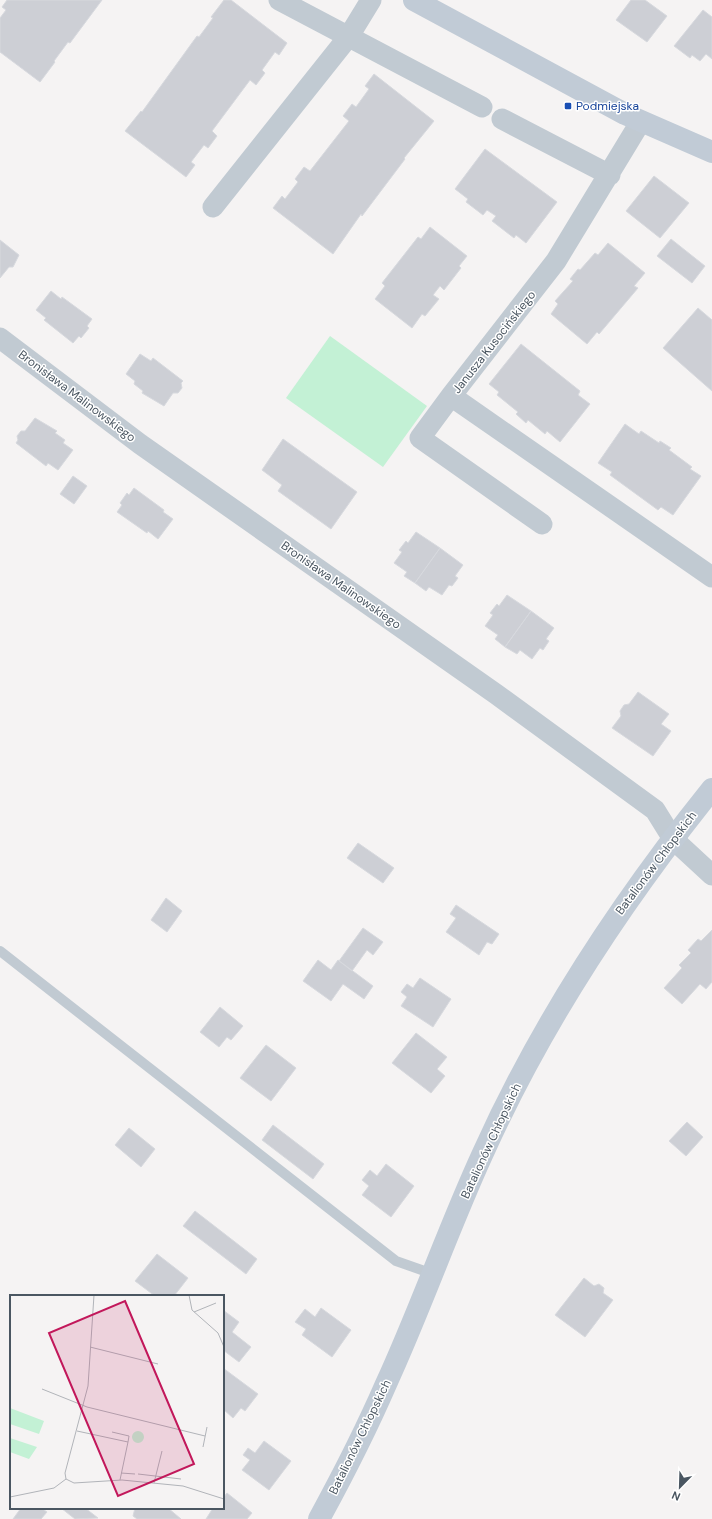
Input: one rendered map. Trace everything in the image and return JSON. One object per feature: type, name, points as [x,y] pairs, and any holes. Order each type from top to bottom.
[{"type":"street","points":[[280,0],[482,107]]},
{"type":"street","points":[[213,207],[349,36],[371,0]]},
{"type":"street","points":[[414,0],[625,114],[712,152]]},
{"type":"street","points":[[502,119],[610,175]]},
{"type":"street","name":"Janusza Kusocińskiego","points":[[642,121],[556,261],[451,396],[712,577]]},
{"type":"street","name":"Bronisława Malinowskiego","points":[[0,338],[140,444],[483,685],[655,810],[673,839],[712,875]]},
{"type":"street","points":[[451,396],[420,438],[542,524]]},
{"type":"street","name":"Batalionów Chłopskich","points":[[319,1519],[386,1385],[483,1153],[516,1086],[584,967],[617,916],[673,839],[712,789]]},
{"type":"lane","points":[[0,951],[396,1261],[433,1274]]},
{"type":"green space","points":[[330,336],[427,406],[383,467],[286,398]]},
{"type":"building","points":[[7,0],[102,0],[70,43],[68,42],[40,82],[0,52],[0,18],[6,10],[2,7]]},
{"type":"building","points":[[224,0],[231,0],[287,43],[279,55],[275,52],[262,70],[265,73],[256,85],[250,80],[212,131],[217,136],[208,148],[204,145],[191,162],[195,165],[186,177],[125,131],[141,111],[142,112],[197,36],[199,37],[213,18],[211,17]]},
{"type":"building","points":[[631,0],[645,0],[667,16],[647,42],[616,20]]},
{"type":"building","points":[[703,10],[712,17],[712,59],[706,54],[700,61],[692,55],[690,58],[674,46]]},
{"type":"building","points":[[374,74],[434,121],[404,158],[405,159],[362,216],[361,214],[333,254],[273,208],[282,196],[285,199],[298,182],[295,179],[304,167],[310,171],[349,121],[343,116],[352,104],[356,107],[369,89],[365,86]]},
{"type":"building","points":[[485,149],[557,202],[526,243],[516,235],[514,238],[492,221],[496,216],[487,210],[483,215],[466,202],[468,199],[455,189]]},
{"type":"building","points":[[654,176],[689,203],[660,238],[626,211]]},
{"type":"building","points":[[430,227],[467,256],[459,266],[461,268],[444,290],[440,286],[433,295],[439,299],[425,316],[422,314],[412,328],[375,299],[385,286],[382,283],[418,237],[421,239]]},
{"type":"building","points":[[671,239],[705,266],[692,283],[657,256]]},
{"type":"building","points":[[0,240],[19,255],[13,267],[9,267],[0,278]]},
{"type":"building","points":[[608,243],[645,273],[634,286],[638,288],[599,334],[597,332],[587,344],[551,314],[558,304],[555,301],[573,281],[570,279],[578,269],[580,270],[595,253],[598,255]]},
{"type":"building","points":[[51,291],[61,299],[62,297],[92,319],[87,326],[89,328],[81,338],[79,336],[73,343],[44,320],[46,318],[36,310]]},
{"type":"building","points":[[698,308],[712,320],[712,391],[663,348]]},
{"type":"building","points":[[521,344],[580,391],[578,395],[590,404],[560,442],[547,431],[545,434],[528,420],[526,423],[516,414],[518,412],[497,395],[499,392],[489,384]]},
{"type":"building","points":[[140,354],[151,361],[153,358],[183,381],[181,383],[182,388],[178,393],[173,393],[164,406],[142,393],[143,391],[134,384],[135,381],[126,374]]},
{"type":"building","points":[[35,418],[57,431],[55,433],[65,440],[63,443],[73,450],[58,470],[48,463],[46,466],[16,443],[18,440],[17,436],[21,431],[25,431]]},
{"type":"building","points":[[625,424],[639,434],[641,431],[659,443],[660,441],[671,448],[669,450],[692,467],[690,469],[701,476],[673,515],[661,507],[658,510],[610,475],[612,472],[598,463]]},
{"type":"building","points":[[283,439],[357,492],[331,529],[278,491],[282,485],[262,470]]},
{"type":"building","points":[[73,476],[87,486],[74,504],[60,494]]},
{"type":"building","points":[[134,488],[164,510],[163,512],[173,519],[158,539],[117,512],[122,505],[120,503],[127,493],[129,495]]},
{"type":"building","points":[[416,532],[440,548],[415,583],[404,576],[407,572],[394,563],[402,552],[399,550],[406,541],[408,543]]},
{"type":"building","points":[[440,548],[463,565],[455,576],[458,578],[452,586],[449,585],[442,595],[429,587],[426,591],[415,583]]},
{"type":"building","points":[[507,595],[531,611],[505,647],[495,639],[498,635],[485,626],[493,615],[490,613],[497,604],[499,606]]},
{"type":"building","points":[[531,611],[554,628],[546,639],[549,641],[543,650],[540,648],[532,659],[520,650],[517,654],[505,647]]},
{"type":"building","points":[[638,692],[669,714],[661,724],[671,731],[653,756],[612,728],[621,716],[620,711],[624,705],[629,704]]},
{"type":"building","points":[[358,843],[394,868],[383,883],[347,858]]},
{"type":"building","points":[[166,898],[182,911],[167,932],[151,920]]},
{"type":"building","points":[[456,905],[499,934],[492,944],[487,942],[479,955],[446,932],[456,918],[450,914]]},
{"type":"building","points":[[363,928],[383,942],[373,955],[367,950],[352,971],[339,961]]},
{"type":"building","points":[[712,930],[712,982],[706,989],[700,984],[682,1004],[664,988],[682,968],[679,965],[691,953],[688,950],[698,939],[701,941]]},
{"type":"building","points":[[318,960],[331,970],[338,960],[373,986],[364,999],[343,984],[331,1001],[303,981]]},
{"type":"building","points":[[420,978],[451,999],[433,1027],[401,1006],[407,997],[401,992],[407,984],[413,988]]},
{"type":"building","points":[[220,1007],[243,1026],[231,1040],[227,1037],[219,1047],[200,1032]]},
{"type":"building","points":[[416,1033],[447,1057],[437,1069],[445,1076],[431,1093],[392,1063]]},
{"type":"building","points":[[266,1045],[296,1068],[271,1101],[240,1078]]},
{"type":"building","points":[[687,1122],[703,1137],[686,1156],[669,1141]]},
{"type":"building","points":[[273,1125],[324,1164],[313,1179],[262,1140]]},
{"type":"building","points":[[129,1128],[155,1149],[141,1167],[115,1145]]},
{"type":"building","points":[[386,1164],[414,1186],[391,1217],[362,1195],[369,1186],[362,1180],[370,1170],[377,1176]]},
{"type":"building","points":[[195,1211],[257,1259],[246,1274],[183,1226]]},
{"type":"building","points":[[157,1254],[188,1278],[175,1295],[154,1295],[135,1281]]},
{"type":"building","points":[[584,1278],[594,1286],[599,1284],[604,1288],[603,1293],[613,1300],[585,1337],[555,1315]]},
{"type":"building","points":[[321,1308],[351,1330],[332,1357],[302,1335],[306,1329],[295,1322],[305,1309],[315,1317]]},
{"type":"building","points":[[224,1311],[239,1322],[232,1332],[251,1347],[239,1362],[224,1351]]},
{"type":"building","points":[[224,1369],[258,1394],[245,1411],[241,1408],[233,1418],[224,1410]]},
{"type":"building","points":[[264,1441],[291,1461],[269,1490],[242,1470],[250,1460],[243,1455],[248,1448],[255,1453]]},
{"type":"building","points":[[227,1493],[252,1513],[247,1519],[206,1519],[212,1509],[224,1509],[224,1497]]},
{"type":"building","points":[[20,1509],[42,1509],[47,1512],[41,1519],[13,1519]]},
{"type":"building","points":[[62,1509],[86,1509],[98,1518],[75,1519]]},
{"type":"building","points":[[135,1509],[169,1509],[181,1519],[137,1519],[133,1516]]},
{"type":"place","name":"Podmiejska","points":[[568,106]]}]
